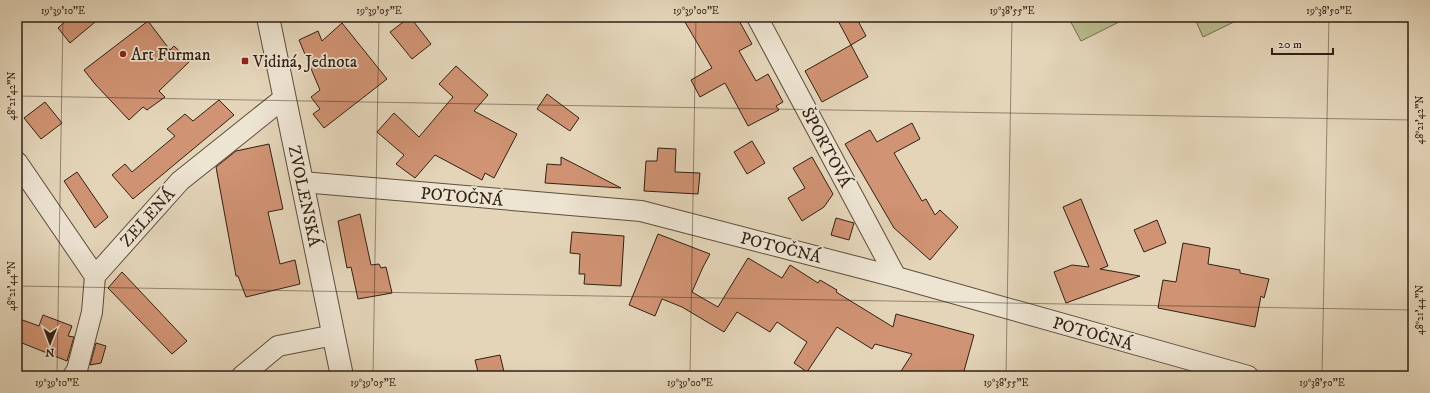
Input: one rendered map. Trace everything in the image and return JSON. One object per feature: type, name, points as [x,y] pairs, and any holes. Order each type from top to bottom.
[{"type":"street","name":"ZVOLENSKÁ","points":[[268,17],[342,376]]},
{"type":"street","name":"ŠPORTOVÁ","points":[[757,17],[896,277]]},
{"type":"street","name":"ZELENÁ","points":[[94,276],[180,181],[284,98]]},
{"type":"street","points":[[17,162],[94,276],[92,312],[77,370],[73,376]]},
{"type":"street","name":"POTOČNÁ","points":[[302,182],[641,211],[896,277],[1248,376]]},
{"type":"street","points":[[242,376],[278,346],[334,335]]},
{"type":"green space","points":[[1068,17],[1129,17],[1081,41]]},
{"type":"green space","points":[[1194,17],[1244,17],[1203,37]]},
{"type":"building","points":[[70,17],[101,17],[70,43],[58,28]]},
{"type":"building","points":[[410,17],[431,44],[412,59],[390,32]]},
{"type":"building","points":[[682,17],[737,17],[752,44],[739,51],[756,81],[768,74],[783,102],[776,106],[779,110],[748,126],[725,83],[700,97],[691,80],[712,68]]},
{"type":"building","points":[[836,17],[856,17],[866,36],[851,45]]},
{"type":"building","points":[[148,21],[170,50],[174,46],[190,61],[159,91],[165,97],[147,110],[143,107],[129,120],[84,70]]},
{"type":"building","points":[[342,23],[387,79],[324,128],[313,114],[320,109],[311,97],[320,90],[299,40],[318,31],[322,41]]},
{"type":"building","points":[[851,45],[868,77],[822,102],[805,71]]},
{"type":"building","points":[[456,66],[488,95],[474,111],[517,134],[494,178],[485,173],[482,180],[435,155],[415,178],[396,164],[404,155],[377,132],[394,113],[419,137],[453,97],[439,84]]},
{"type":"building","points":[[547,94],[579,118],[570,131],[537,109]]},
{"type":"building","points":[[219,100],[234,115],[133,199],[112,175],[125,164],[132,172],[175,136],[167,129],[185,114],[193,121]]},
{"type":"building","points":[[45,102],[62,123],[41,139],[24,118]]},
{"type":"building","points":[[912,123],[920,139],[894,153],[922,201],[926,199],[935,215],[940,210],[958,227],[930,260],[894,228],[845,144],[870,130],[877,142]]},
{"type":"building","points":[[752,141],[765,163],[747,174],[734,152]]},
{"type":"building","points":[[269,144],[283,209],[268,212],[280,264],[295,260],[300,284],[246,297],[238,276],[236,276],[216,167],[236,151]]},
{"type":"building","points":[[658,148],[676,149],[675,172],[700,173],[698,194],[644,191],[646,161],[657,161]]},
{"type":"building","points":[[561,157],[621,188],[545,183],[547,164],[561,165]]},
{"type":"building","points":[[812,157],[833,194],[824,207],[802,221],[788,198],[805,188],[793,168]]},
{"type":"building","points":[[77,172],[108,217],[95,228],[64,181]]},
{"type":"building","points":[[1081,199],[1108,266],[1100,269],[1140,276],[1066,303],[1054,272],[1072,265],[1089,267],[1063,207]]},
{"type":"building","points":[[360,214],[371,265],[379,264],[381,268],[386,267],[392,293],[358,299],[351,267],[347,268],[338,221]]},
{"type":"building","points":[[836,218],[854,223],[849,240],[831,235]]},
{"type":"building","points":[[1157,220],[1166,243],[1144,252],[1134,230]]},
{"type":"building","points":[[572,232],[624,236],[621,286],[584,284],[585,274],[579,274],[580,254],[570,253]]},
{"type":"building","points":[[658,234],[710,254],[692,292],[718,307],[748,258],[782,278],[790,265],[818,283],[820,280],[837,290],[836,292],[893,327],[896,314],[974,335],[964,371],[961,376],[898,376],[912,354],[875,344],[872,349],[837,327],[807,372],[794,363],[807,342],[777,322],[770,332],[737,312],[724,332],[682,307],[662,299],[655,316],[629,305]]},
{"type":"building","points":[[1183,243],[1210,248],[1208,264],[1240,270],[1240,273],[1269,279],[1264,298],[1261,296],[1255,327],[1158,308],[1163,280],[1176,282]]},
{"type":"building","points":[[122,272],[187,341],[172,354],[108,288]]},
{"type":"building","points":[[43,315],[72,326],[68,336],[74,337],[67,361],[17,341],[17,318],[39,326]]},
{"type":"building","points":[[96,343],[106,346],[101,363],[90,365]]},
{"type":"building","points":[[500,355],[505,376],[479,376],[475,360]]},
{"type":"place","name":"Art Furman","points":[[123,54]]},
{"type":"place","name":"Vidiná, Jednota","points":[[245,61]]}]
